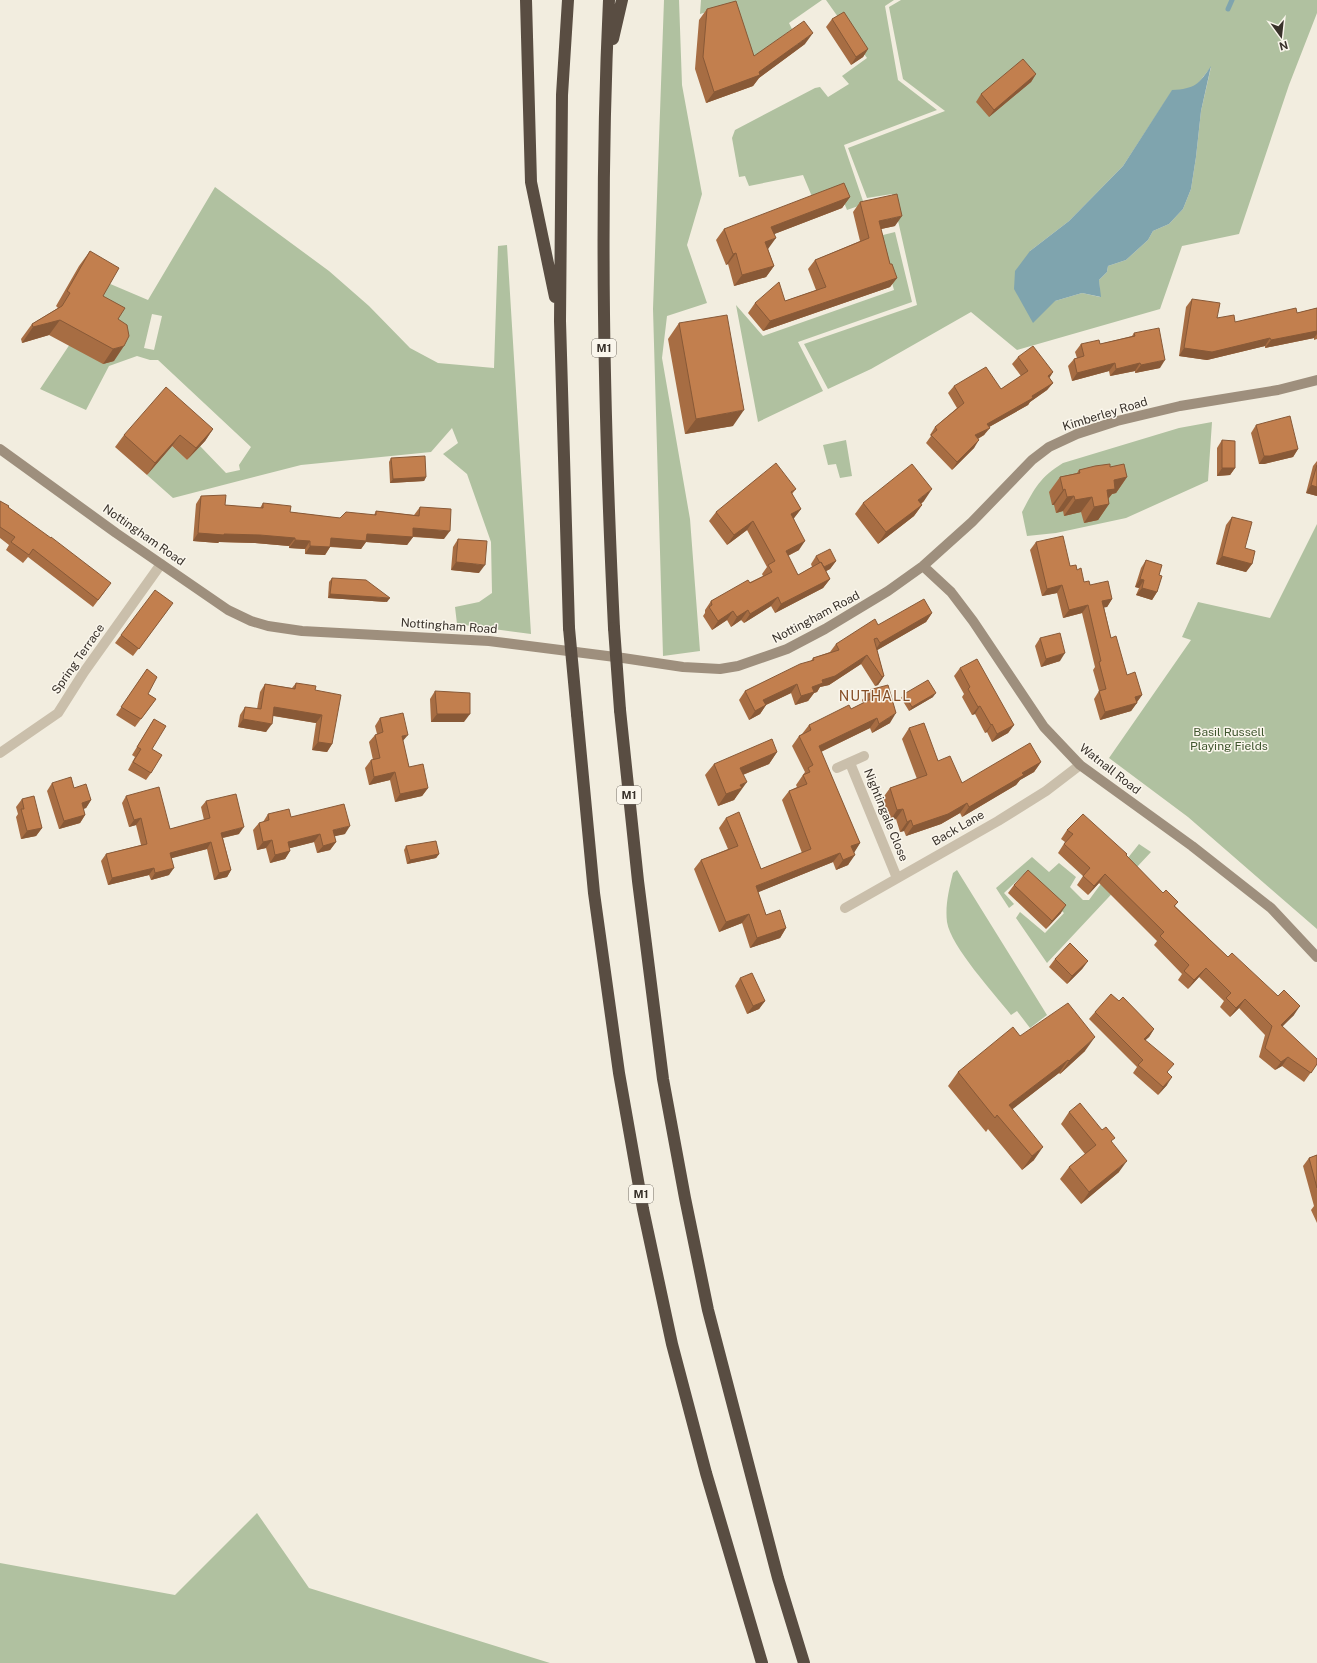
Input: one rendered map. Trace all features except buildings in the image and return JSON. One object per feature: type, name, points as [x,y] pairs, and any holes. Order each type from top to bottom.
[{"type":"highway","points":[[526,0],[531,182],[560,321]]},
{"type":"highway","name":"M1","points":[[568,0],[562,95],[560,321],[569,628],[594,893],[620,1073],[643,1209],[672,1344],[706,1473],[762,1663]]},
{"type":"highway","name":"M1","points":[[609,0],[606,67],[604,242],[604,370],[608,502],[614,628],[620,710],[638,881],[663,1079],[685,1198],[710,1318],[778,1578],[804,1663]]},
{"type":"highway","name":"M1","points":[[606,67],[622,0]]},
{"type":"main road","name":"Kimberley Road","points":[[923,566],[972,522],[1032,460],[1049,447],[1077,434],[1117,421],[1180,406],[1278,390],[1317,380]]},
{"type":"main road","name":"Nottingham Road","points":[[0,450],[228,610],[251,621],[268,626],[302,631],[489,641],[683,667],[720,669],[751,662],[801,642],[888,591],[923,566]]},
{"type":"main road","name":"Watnall Road","points":[[923,566],[951,592],[974,622],[1044,727],[1080,765],[1192,846],[1271,908],[1317,957]]},
{"type":"street","name":"Spring Terrace","points":[[0,753],[58,713],[84,672],[162,564]]},
{"type":"street","name":"Nightingale Close","points":[[837,768],[864,756]]},
{"type":"street","name":"Nightingale Close","points":[[850,762],[898,878]]},
{"type":"street","name":"Back Lane","points":[[845,908],[1046,792],[1080,765]]},
{"type":"green space","points":[[664,0],[679,0],[682,85],[702,194],[687,245],[707,303],[667,316],[662,358],[690,519],[700,651],[663,656],[653,309]]},
{"type":"green space","points":[[701,0],[822,0],[789,23],[792,29],[750,61],[731,5],[700,14]]},
{"type":"green space","points":[[826,0],[894,0],[885,6],[898,80],[937,110],[844,145],[864,204],[847,210],[839,190],[813,199],[803,175],[749,186],[745,176],[739,177],[732,138],[735,130],[815,88],[820,87],[828,97],[849,84],[842,76],[867,58]]},
{"type":"green space","points":[[901,0],[1317,0],[1317,13],[1289,85],[1239,234],[1182,246],[1160,309],[1017,350],[971,312],[871,369],[828,389],[804,344],[917,305],[892,194],[867,198],[848,148],[945,111],[903,79],[889,7]],"holes":[[[1211,67],[1201,111],[1191,189],[1183,209],[1169,224],[1153,231],[1148,240],[1126,260],[1108,266],[1107,272],[1099,280],[1100,297],[1082,293],[1055,301],[1030,251],[1069,221],[1123,166],[1172,91],[1192,88]]]},
{"type":"green space","points":[[215,187],[329,271],[369,306],[410,348],[438,363],[494,368],[498,246],[507,245],[531,634],[457,624],[455,607],[479,602],[492,593],[491,542],[467,474],[443,454],[458,443],[452,428],[431,452],[301,465],[173,498],[147,475],[172,446],[187,460],[200,446],[226,473],[240,470],[239,465],[251,447],[158,360],[150,360],[137,356],[109,366],[86,410],[40,389],[92,311],[108,283],[148,300]],"holes":[[[152,314],[162,316],[154,350],[144,348]]]},
{"type":"green space","points":[[895,232],[912,302],[798,342],[823,391],[758,422],[736,305],[763,336],[894,290],[879,236]]},
{"type":"green space","points":[[1212,422],[1208,481],[1126,518],[1056,533],[1027,536],[1022,512],[1038,484],[1055,468],[1063,463],[1179,428]]},
{"type":"green space","points":[[846,440],[852,476],[840,478],[836,464],[828,465],[823,445]]},
{"type":"green space","name":"Basil Russell Playing Fields","points":[[1317,524],[1317,929],[1188,817],[1109,758],[1191,640],[1182,637],[1198,602],[1270,618]]},
{"type":"green space","points":[[1139,844],[1151,852],[1047,963],[1016,918],[1020,912],[1045,933],[1064,913],[1023,875],[1004,893],[1014,904],[1009,908],[996,888],[1032,857],[1049,872],[1059,863],[1076,877],[1070,887],[1083,900],[1089,900],[1103,881],[1107,884]]},
{"type":"green space","points":[[957,870],[1047,1015],[1030,1028],[1017,1011],[1011,1015],[965,957],[950,932],[947,922],[947,904],[953,873]]},
{"type":"green space","points":[[257,1513],[309,1588],[550,1663],[0,1663],[0,1563],[175,1595]]},
{"type":"water","points":[[1211,66],[1201,111],[1191,189],[1183,209],[1169,224],[1153,231],[1148,240],[1126,260],[1108,266],[1107,272],[1099,280],[1101,297],[1082,293],[1055,301],[1033,323],[1014,289],[1015,271],[1030,251],[1069,221],[1123,166],[1172,90],[1191,87],[1196,84]]},
{"type":"waterway","points":[[1228,9],[1232,0]]},
{"type":"district","name":"NUTHALL","points":[[875,696]]}]
